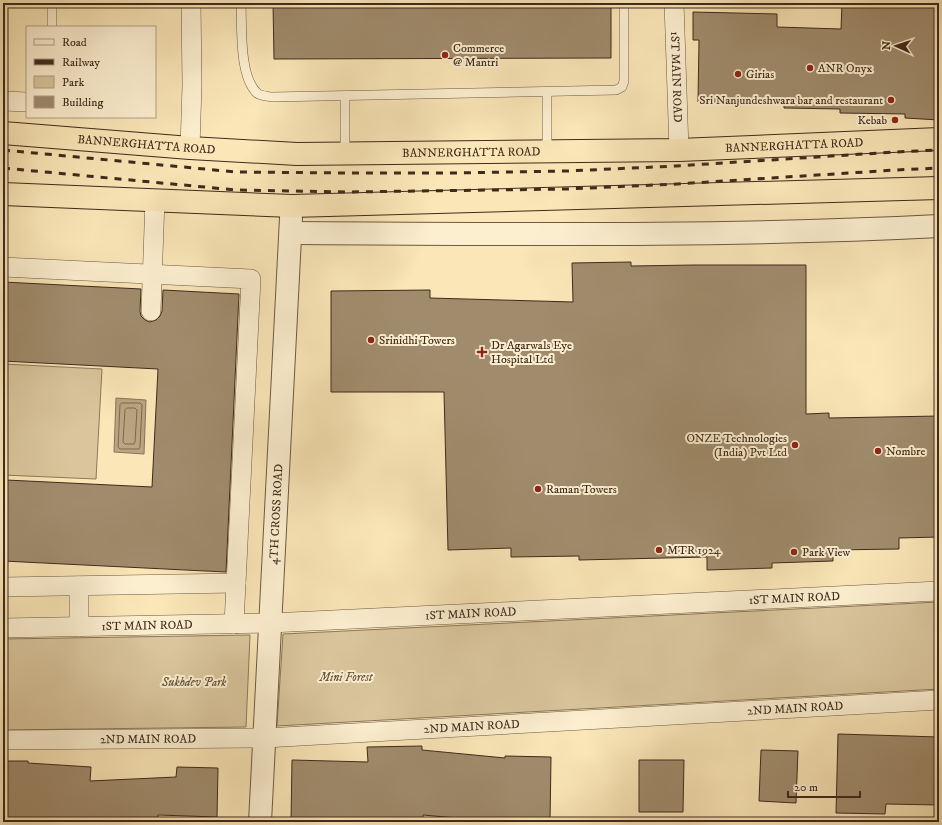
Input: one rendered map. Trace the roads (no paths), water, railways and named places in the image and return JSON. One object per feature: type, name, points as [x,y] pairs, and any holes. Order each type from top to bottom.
[{"type":"highway","name":"BANNERGHATTA ROAD","points":[[3,132],[190,148],[297,154],[679,150],[939,139]]},
{"type":"highway","points":[[3,194],[292,206],[939,188]]},
{"type":"street","points":[[190,148],[192,84],[191,3]]},
{"type":"street","name":"1ST MAIN ROAD","points":[[674,3],[679,150]]},
{"type":"street","points":[[3,101],[26,102]]},
{"type":"street","points":[[151,311],[155,200]]},
{"type":"street","name":"4TH CROSS ROAD","points":[[260,822],[292,206]]},
{"type":"street","points":[[290,233],[578,234],[864,230],[939,226]]},
{"type":"street","points":[[3,267],[251,278],[234,624]]},
{"type":"street","points":[[3,588],[236,584]]},
{"type":"street","points":[[79,586],[79,627]]},
{"type":"street","name":"1ST MAIN ROAD","points":[[3,628],[270,623],[939,591]]},
{"type":"street","name":"2ND MAIN ROAD","points":[[3,740],[265,738],[939,700]]},
{"type":"lane","points":[[52,3],[52,26]]},
{"type":"lane","points":[[241,3],[242,44],[246,74],[251,85],[258,94],[272,97],[616,90],[622,87],[624,81],[624,3]]},
{"type":"lane","points":[[547,92],[547,151]]},
{"type":"lane","points":[[345,96],[346,153]]},
{"type":"water","points":[[116,398],[146,400],[144,454],[114,452]]},
{"type":"railway","points":[[3,150],[236,172],[346,173],[567,171],[939,150]]},
{"type":"railway","points":[[3,168],[236,190],[346,192],[567,189],[677,184],[939,168]]},
{"type":"place","name":"Commerce @ Mantri","points":[[445,55]]},
{"type":"place","name":"ANR Onyx","points":[[810,68]]},
{"type":"place","name":"Girias","points":[[738,74]]},
{"type":"place","name":"Sri Nanjundeshwara bar and restaurant","points":[[891,100]]},
{"type":"place","name":"Kebab","points":[[895,120]]},
{"type":"place","name":"Srinidhi Towers","points":[[371,340]]},
{"type":"place","name":"Dr Agarwals Eye Hospital Ltd","points":[[482,352]]},
{"type":"place","name":"ONZE Technologies (India) Pvt Ltd","points":[[795,445]]},
{"type":"place","name":"Nombre","points":[[878,451]]},
{"type":"place","name":"Raman Towers","points":[[538,489]]},
{"type":"place","name":"MTR 1924","points":[[659,550]]},
{"type":"place","name":"Park View","points":[[794,552]]},
{"type":"park label","name":"Mini Forest","points":[[346,677]]},
{"type":"park label","name":"Sukhdev Park","points":[[194,682]]}]
